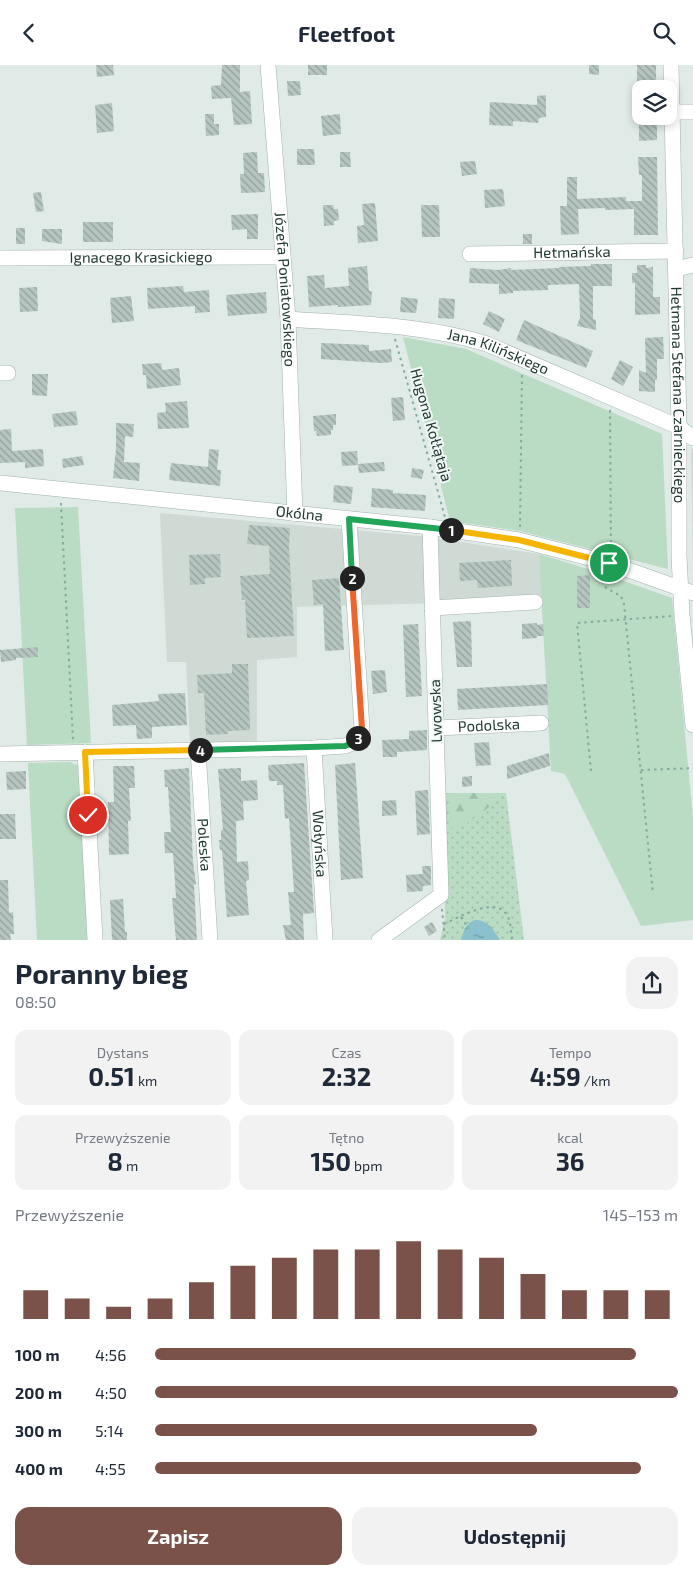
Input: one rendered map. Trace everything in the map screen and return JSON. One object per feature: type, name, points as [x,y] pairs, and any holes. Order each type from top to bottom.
[{"type":"street","name":"Józefa Poniatowskiego","points":[[268,65],[288,319],[295,513]]},
{"type":"street","name":"Hetmana Stefana Czarnieckiego","points":[[671,65],[671,80]]},
{"type":"street","points":[[677,112],[693,112]]},
{"type":"street","name":"Hetmana Stefana Czarnieckiego","points":[[672,125],[679,427],[679,556],[687,591],[693,725]]},
{"type":"street","name":"Hetmańska","points":[[470,254],[676,251]]},
{"type":"street","name":"Ignacego Krasickiego","points":[[0,258],[283,257]]},
{"type":"street","points":[[676,269],[693,265]]},
{"type":"street","name":"Jana Kilińskiego","points":[[288,319],[392,327],[461,336],[487,344],[679,427],[693,438]]},
{"type":"street","name":"Okólna","points":[[0,483],[430,527],[519,540],[609,563],[687,591]]},
{"type":"street","points":[[0,754],[79,748],[198,750],[314,748],[345,746],[357,741],[362,729],[349,519]]},
{"type":"street","name":"Lwowska","points":[[430,527],[441,895]]},
{"type":"street","points":[[432,608],[535,602]]},
{"type":"street","name":"Podolska","points":[[437,728],[541,723]]},
{"type":"street","points":[[79,748],[95,940]]},
{"type":"street","name":"Wołyńska","points":[[314,748],[325,940]]},
{"type":"street","name":"Poleska","points":[[198,750],[210,940]]},
{"type":"street","points":[[379,940],[441,895]]},
{"type":"path","name":"Hugona Kołłątaja","points":[[392,327],[448,529]]},
{"type":"path","points":[[520,531],[521,373]]},
{"type":"path","points":[[610,411],[612,556]]},
{"type":"path","points":[[62,507],[79,748]]},
{"type":"path","points":[[604,574],[603,581],[606,588],[621,596],[624,604],[653,894]]},
{"type":"path","points":[[591,771],[577,623],[674,616]]},
{"type":"path","points":[[641,770],[693,768]]},
{"type":"path","points":[[441,895],[445,940]]},
{"type":"path","points":[[444,924],[474,910],[488,906],[502,910],[508,916],[512,940]]},
{"type":"path","points":[[461,917],[469,929]]},
{"type":"shaded area","points":[[691,448],[693,449],[693,573]]},
{"type":"shaded area","points":[[160,513],[421,536],[539,554],[542,600],[297,607],[297,657],[257,660],[257,743],[190,745],[186,662],[167,662]]},
{"type":"green space","points":[[403,337],[466,349],[662,434],[668,569],[520,531],[450,521]]},
{"type":"green space","points":[[78,507],[91,743],[27,745],[15,508]]},
{"type":"green space","points":[[539,554],[672,598],[693,818],[693,920],[641,926],[565,774],[551,771]]},
{"type":"green space","points":[[70,762],[79,766],[88,940],[37,940],[28,763]]},
{"type":"green space","points":[[441,793],[506,793],[524,940],[440,940],[445,918]]},
{"type":"green space","points":[[451,793],[494,793],[492,805],[456,831],[452,828]]},
{"type":"water","points":[[475,920],[480,920],[487,924],[493,929],[500,940],[461,940],[467,925]]},
{"type":"building","points":[[96,65],[113,65],[114,75],[97,77]]},
{"type":"building","points":[[222,65],[240,65],[240,92],[250,91],[252,124],[234,125],[231,98],[212,99],[211,86],[221,85]]},
{"type":"building","points":[[308,65],[327,65],[327,75],[308,75]]},
{"type":"building","points":[[589,65],[599,65],[599,75],[589,74]]},
{"type":"building","points":[[637,65],[656,65],[656,80],[637,80]]},
{"type":"building","points":[[287,81],[300,81],[301,95],[288,96]]},
{"type":"building","points":[[546,95],[546,117],[539,118],[538,123],[513,121],[513,126],[489,125],[490,102],[537,105],[537,96]]},
{"type":"building","points":[[112,103],[114,131],[97,133],[95,105]]},
{"type":"building","points":[[205,114],[214,114],[214,124],[219,124],[219,135],[206,136]]},
{"type":"building","points":[[340,114],[341,134],[323,136],[321,116]]},
{"type":"building","points":[[639,125],[657,125],[657,140],[639,141]]},
{"type":"building","points":[[297,149],[314,149],[315,165],[297,165]]},
{"type":"building","points":[[257,152],[258,173],[264,173],[265,192],[241,193],[240,174],[244,174],[243,153]]},
{"type":"building","points":[[340,152],[350,152],[351,167],[340,167]]},
{"type":"building","points":[[638,157],[657,157],[658,235],[634,235],[634,209],[605,210],[605,208],[578,209],[579,234],[561,235],[560,206],[567,206],[567,177],[577,177],[577,199],[626,197],[626,201],[642,201],[642,175],[639,175]]},
{"type":"building","points":[[475,161],[477,174],[462,176],[460,162]]},
{"type":"building","points":[[503,189],[505,206],[485,208],[484,190]]},
{"type":"building","points":[[41,192],[44,211],[36,212],[33,193]]},
{"type":"building","points":[[375,203],[378,241],[358,243],[357,226],[364,225],[362,204]]},
{"type":"building","points":[[323,205],[333,205],[334,209],[338,209],[339,220],[334,221],[334,225],[324,226]]},
{"type":"building","points":[[421,205],[439,205],[440,237],[422,237]]},
{"type":"building","points":[[258,214],[258,239],[247,239],[247,229],[232,230],[231,215]]},
{"type":"building","points":[[83,222],[113,222],[113,242],[83,242]]},
{"type":"building","points":[[16,228],[25,228],[25,244],[16,244]]},
{"type":"building","points":[[42,229],[62,229],[62,244],[42,241]]},
{"type":"building","points":[[523,234],[532,234],[532,244],[523,244]]},
{"type":"building","points":[[591,264],[612,264],[612,286],[593,286],[593,319],[596,320],[596,330],[577,326],[580,317],[579,284],[548,285],[548,290],[513,291],[513,293],[499,294],[499,284],[469,283],[470,268],[498,270],[511,268],[511,270],[591,266]]},
{"type":"building","points":[[637,265],[646,265],[646,268],[653,267],[653,297],[660,297],[660,314],[635,315],[635,283],[632,283],[632,273],[637,273]]},
{"type":"building","points":[[367,266],[369,291],[372,291],[371,305],[309,307],[307,276],[324,275],[325,288],[349,286],[348,268]]},
{"type":"building","points":[[183,286],[184,292],[209,290],[210,312],[195,313],[195,306],[148,309],[147,288]]},
{"type":"building","points":[[37,287],[38,311],[20,312],[19,288]]},
{"type":"building","points":[[266,292],[267,313],[228,316],[226,295]]},
{"type":"building","points":[[131,296],[134,321],[112,323],[110,298]]},
{"type":"building","points":[[401,297],[418,299],[416,313],[400,312]]},
{"type":"building","points":[[439,298],[455,299],[454,319],[438,318]]},
{"type":"building","points":[[489,311],[505,319],[499,332],[483,324]]},
{"type":"building","points":[[524,320],[593,351],[586,368],[516,340]]},
{"type":"building","points":[[663,337],[664,359],[657,359],[655,392],[639,391],[639,370],[646,373],[645,338]]},
{"type":"building","points":[[321,343],[369,345],[369,351],[391,349],[392,362],[321,359]]},
{"type":"building","points":[[620,360],[633,367],[623,386],[611,379]]},
{"type":"building","points":[[161,363],[162,370],[179,368],[181,385],[147,389],[146,375],[143,375],[142,364]]},
{"type":"building","points":[[32,374],[48,374],[47,396],[32,395]]},
{"type":"building","points":[[403,397],[405,420],[393,421],[391,398]]},
{"type":"building","points":[[187,401],[189,428],[158,429],[157,413],[166,412],[165,403]]},
{"type":"building","points":[[76,411],[78,425],[54,427],[52,414]]},
{"type":"building","points":[[336,414],[336,425],[333,425],[331,435],[317,436],[316,431],[314,431],[313,416]]},
{"type":"building","points":[[116,423],[134,424],[133,437],[125,436],[124,462],[140,463],[139,481],[113,478]]},
{"type":"building","points":[[11,429],[12,451],[43,449],[44,466],[25,468],[25,462],[0,463],[0,430]]},
{"type":"building","points":[[209,449],[219,450],[217,470],[221,470],[220,486],[169,480],[171,463],[208,467]]},
{"type":"building","points":[[357,451],[358,464],[384,462],[385,471],[359,473],[358,465],[342,466],[341,452]]},
{"type":"building","points":[[82,456],[84,465],[63,468],[62,459]]},
{"type":"building","points":[[412,468],[424,470],[422,479],[411,477]]},
{"type":"building","points":[[334,485],[353,487],[351,504],[333,502]]},
{"type":"building","points":[[372,488],[393,490],[393,493],[426,495],[425,511],[371,507]]},
{"type":"building","points":[[249,525],[290,528],[289,547],[294,636],[247,638],[245,600],[242,600],[240,576],[270,574],[269,546],[247,544]]},
{"type":"building","points":[[220,554],[221,577],[205,578],[205,584],[190,585],[189,555]]},
{"type":"building","points":[[511,560],[512,586],[478,588],[477,580],[460,581],[459,563]]},
{"type":"building","points":[[590,575],[590,608],[577,608],[577,576]]},
{"type":"building","points":[[339,578],[344,650],[325,651],[323,604],[314,605],[312,580]]},
{"type":"building","points":[[471,621],[472,667],[457,667],[453,622]]},
{"type":"building","points":[[537,623],[537,625],[543,624],[544,636],[522,639],[522,624]]},
{"type":"building","points":[[418,624],[422,696],[406,697],[403,625]]},
{"type":"building","points":[[38,647],[38,657],[16,658],[16,660],[1,662],[0,650]]},
{"type":"building","points":[[232,664],[248,664],[250,730],[206,735],[204,693],[198,693],[197,675],[232,673]]},
{"type":"building","points":[[385,670],[387,692],[373,694],[371,671]]},
{"type":"building","points":[[547,684],[548,705],[458,710],[457,689]]},
{"type":"building","points":[[185,693],[187,725],[152,727],[152,738],[137,739],[136,725],[113,726],[112,705],[159,701],[158,694]]},
{"type":"building","points":[[427,730],[427,750],[397,752],[397,757],[383,757],[382,740],[409,739],[409,731]]},
{"type":"building","points":[[489,742],[491,765],[476,766],[474,743]]},
{"type":"building","points":[[549,753],[550,766],[507,779],[507,766]]},
{"type":"building","points":[[304,763],[314,913],[303,914],[304,940],[286,940],[283,925],[291,925],[288,892],[294,892],[289,818],[285,819],[283,785],[277,785],[277,781],[269,781],[268,765]]},
{"type":"building","points":[[355,763],[363,878],[341,880],[335,765]]},
{"type":"building","points":[[113,766],[134,766],[135,788],[129,788],[131,821],[128,821],[129,854],[109,855],[108,802],[114,802]]},
{"type":"building","points":[[189,768],[193,862],[196,884],[194,885],[197,940],[176,940],[172,898],[176,898],[173,853],[165,853],[164,832],[171,832],[168,787],[165,787],[164,770]]},
{"type":"building","points":[[241,768],[241,781],[257,780],[258,800],[243,801],[244,820],[236,821],[237,862],[248,861],[249,880],[246,881],[249,915],[227,917],[222,850],[220,850],[219,840],[221,840],[221,830],[223,830],[218,769]]},
{"type":"building","points":[[26,771],[26,789],[7,790],[6,772]]},
{"type":"building","points":[[472,776],[472,786],[462,787],[462,777]]},
{"type":"building","points":[[428,790],[430,834],[417,835],[415,791]]},
{"type":"building","points":[[396,800],[397,815],[382,816],[382,801]]},
{"type":"building","points":[[0,814],[15,814],[16,839],[0,839]]},
{"type":"building","points":[[422,866],[431,866],[431,885],[423,886],[423,891],[407,892],[406,875],[423,874]]},
{"type":"building","points":[[0,880],[8,880],[9,913],[13,912],[14,934],[10,934],[11,940],[0,940]]},
{"type":"building","points":[[123,899],[127,940],[112,940],[110,900]]},
{"type":"building","points":[[432,922],[437,931],[429,936],[424,927]]},
{"type":"route","points":[[88,815],[85,752],[314,748],[345,746],[357,741],[362,729],[349,519],[448,529],[519,540],[609,563]]}]
